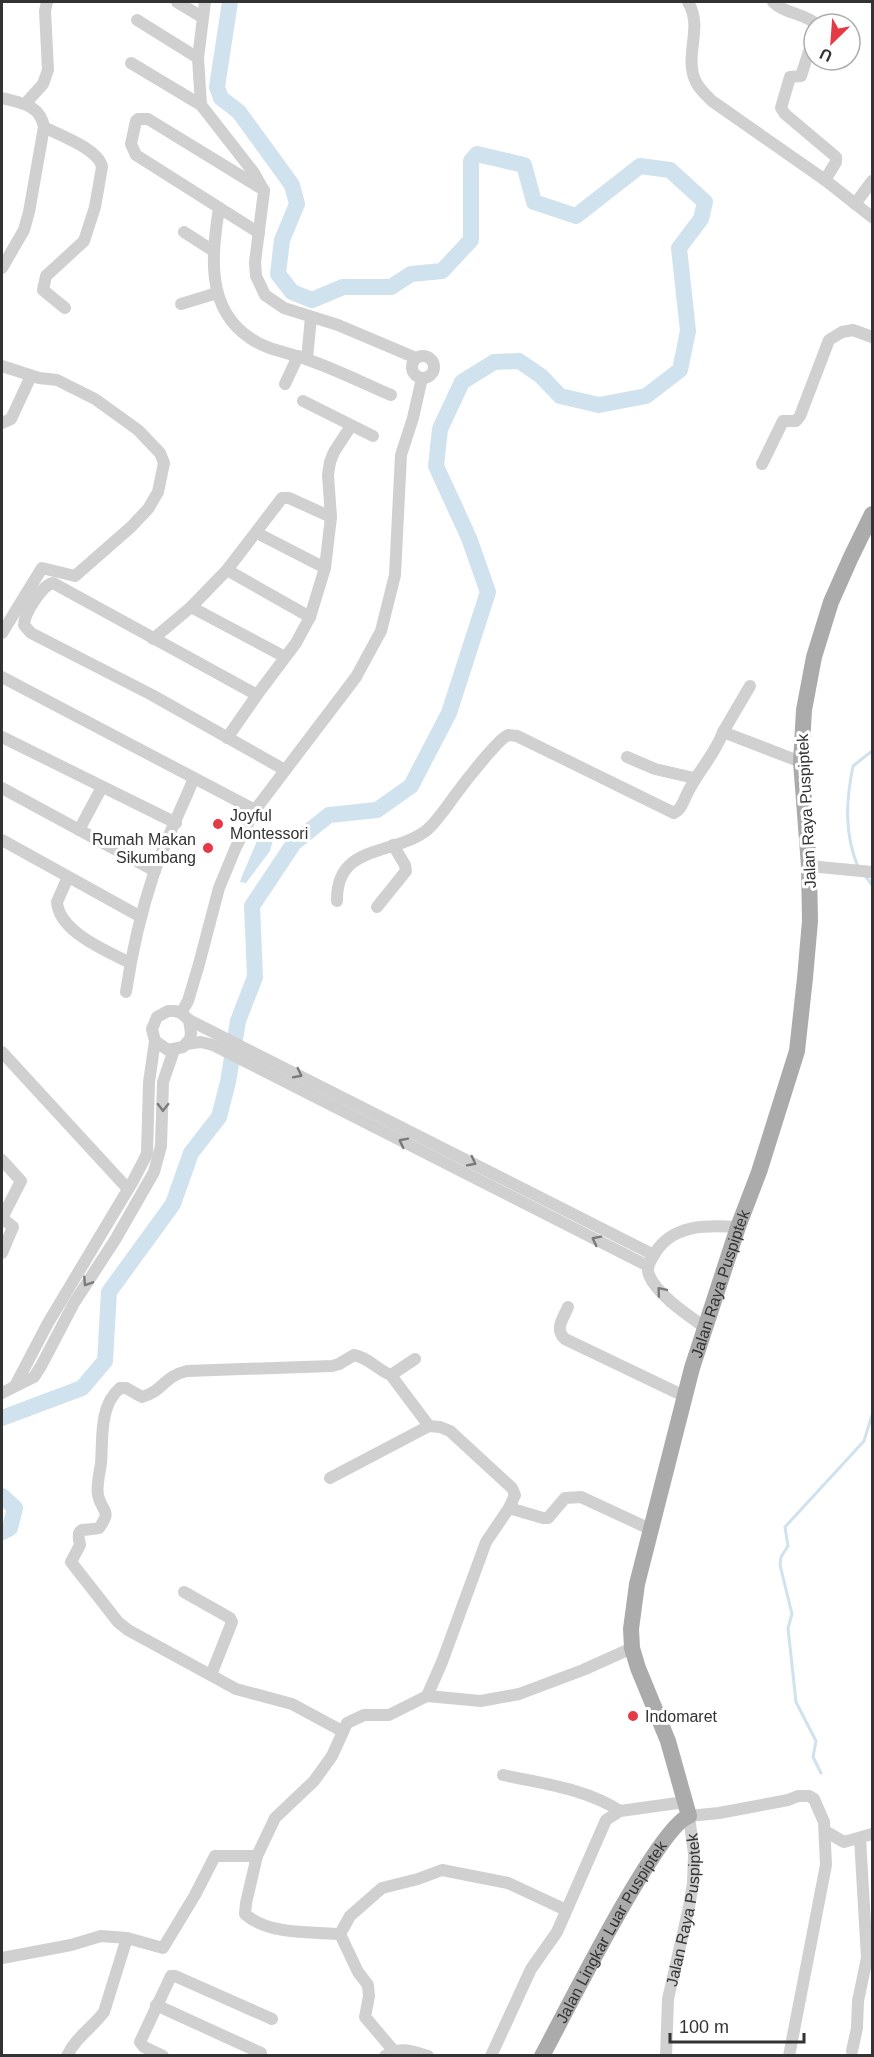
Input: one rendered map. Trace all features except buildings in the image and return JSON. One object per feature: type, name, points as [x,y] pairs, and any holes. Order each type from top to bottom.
[{"type":"main road","name":"Jalan Raya Puspiptek","points":[[687,1809],[668,1741],[632,1648],[631,1629],[650,1529],[684,1396],[738,1227],[759,1172],[796,1051],[809,933],[810,866],[801,762],[804,710],[822,628],[840,579],[873,514]]},
{"type":"main road","name":"Jalan Lingkar Luar Puspiptek","points":[[542,2055],[635,1885],[687,1809]]},
{"type":"street","points":[[25,104],[43,84],[48,70],[45,10],[47,2]]},
{"type":"street","points":[[177,2],[202,17]]},
{"type":"street","points":[[201,105],[198,58],[205,2]]},
{"type":"street","points":[[688,2],[695,20],[693,75],[700,89],[873,217]]},
{"type":"street","points":[[773,2],[802,17]]},
{"type":"street","points":[[137,20],[198,58]]},
{"type":"street","points":[[131,63],[201,105],[254,173],[264,190],[255,262],[256,276],[265,295],[284,308],[338,325],[416,358],[412,364],[412,372],[422,378],[401,455],[395,575],[381,631],[356,677],[255,810],[236,847],[219,888],[188,1001],[185,1017],[191,1033],[186,1044]]},
{"type":"street","points":[[804,72],[801,76],[790,77],[781,108],[785,114],[836,157],[836,162],[825,180]]},
{"type":"street","points":[[2,98],[25,104],[37,111],[42,117],[44,127],[24,230],[2,268]]},
{"type":"street","points":[[259,233],[134,152],[130,144],[137,120],[148,119],[264,190]]},
{"type":"street","points":[[44,127],[92,152],[101,162],[102,167],[95,207],[84,241],[46,276],[43,290],[65,308]]},
{"type":"street","points":[[855,204],[873,181]]},
{"type":"street","points":[[219,207],[212,250],[217,293],[230,320],[249,338],[279,352],[303,358],[391,395]]},
{"type":"street","points":[[184,232],[212,250]]},
{"type":"street","points":[[181,304],[217,293]]},
{"type":"street","points":[[285,384],[303,358],[311,317]]},
{"type":"street","points":[[762,464],[783,421],[796,422],[800,416],[829,340],[842,332],[853,330],[873,337]]},
{"type":"street","points":[[2,366],[31,376],[57,380],[108,407],[145,437],[160,453],[164,464],[158,492],[138,520],[75,576],[42,568],[2,633]]},
{"type":"street","points":[[2,423],[11,419],[31,376]]},
{"type":"street","points":[[303,401],[373,436]]},
{"type":"street","points":[[227,738],[296,643],[310,617],[325,568],[331,517],[327,475],[334,452],[351,426]]},
{"type":"street","points":[[153,639],[191,608],[227,570],[279,501],[289,498],[331,517]]},
{"type":"street","points":[[257,533],[325,568]]},
{"type":"street","points":[[227,570],[310,617]]},
{"type":"street","points":[[257,695],[53,584],[46,585],[24,620],[24,626],[31,633],[152,695],[285,770]]},
{"type":"street","points":[[191,608],[285,657]]},
{"type":"street","points":[[2,677],[255,810]]},
{"type":"street","points":[[337,902],[339,879],[342,873],[367,854],[415,838],[431,826],[471,774],[508,735],[517,736],[672,813],[680,810],[694,778],[718,744],[750,686]]},
{"type":"street","points":[[723,732],[801,762]]},
{"type":"street","points":[[2,737],[176,823]]},
{"type":"street","points":[[627,757],[655,769],[694,778]]},
{"type":"street","points":[[126,992],[141,916],[155,871],[194,778]]},
{"type":"street","points":[[79,830],[102,787]]},
{"type":"street","points":[[2,788],[155,871]]},
{"type":"street","points":[[2,840],[141,916]]},
{"type":"street","points":[[377,907],[406,871],[404,861],[393,845]]},
{"type":"street","points":[[810,866],[870,872]]},
{"type":"street","points":[[68,877],[57,902],[61,914],[80,936],[130,963]]},
{"type":"street","points":[[16,1384],[48,1323],[147,1153],[149,1082],[155,1041],[152,1029],[157,1017],[168,1011],[185,1017],[216,1040],[243,1054],[651,1260]]},
{"type":"street","points":[[155,1041],[163,1048],[174,1050],[186,1044],[216,1040]]},
{"type":"street","points":[[2,1393],[34,1377],[74,1303],[115,1240],[154,1172],[161,1146],[163,1082],[174,1050]]},
{"type":"street","points":[[2,1052],[128,1189]]},
{"type":"street","points":[[2,1160],[21,1181],[2,1218],[13,1227],[2,1253]]},
{"type":"street","points":[[706,1328],[669,1300],[649,1275],[651,1260],[663,1242],[686,1229],[713,1225],[738,1227]]},
{"type":"street","points":[[568,1306],[558,1329],[565,1339],[684,1396]]},
{"type":"street","points":[[48,1323],[61,1328]]},
{"type":"street","points":[[342,1731],[292,1704],[248,1693],[128,1630],[118,1622],[85,1578],[72,1565],[72,1559],[80,1545],[77,1537],[79,1532],[84,1529],[99,1528],[106,1516],[106,1509],[98,1496],[98,1489],[106,1411],[114,1393],[123,1387],[142,1397],[174,1374],[187,1371],[332,1366],[354,1355],[368,1359],[378,1369],[391,1375],[429,1426]]},
{"type":"street","points":[[391,1375],[415,1359]]},
{"type":"street","points":[[330,1478],[429,1426],[450,1431],[512,1488],[515,1495],[486,1542],[442,1662],[427,1696]]},
{"type":"street","points":[[509,1508],[548,1518],[565,1498],[580,1497],[650,1529]]},
{"type":"street","points":[[184,1592],[231,1619],[232,1624],[211,1675]]},
{"type":"street","points":[[340,1934],[277,1929],[247,1916],[244,1911],[256,1856],[275,1818],[314,1781],[332,1756],[347,1723],[364,1715],[389,1716],[427,1696],[481,1701],[497,1700],[540,1688],[632,1648]]},
{"type":"street","points":[[503,1775],[584,1792],[605,1801],[620,1811]]},
{"type":"street","points":[[491,2055],[531,1969],[554,1939],[602,1827],[611,1816],[620,1811],[687,1809],[719,1813],[806,1795],[814,1799],[824,1822],[826,1865],[789,2055]]},
{"type":"street","name":"Jalan Raya Puspiptek","points":[[666,2055],[668,1999],[693,1883],[694,1854],[687,1809]]},
{"type":"street","points":[[825,1832],[844,1842],[873,1834]]},
{"type":"street","points":[[852,2051],[857,2028],[858,2001],[867,1958],[860,1839]]},
{"type":"street","points":[[2,1958],[71,1945],[101,1936],[127,1938],[163,1948],[215,1856],[256,1856]]},
{"type":"street","points":[[340,1934],[350,1916],[382,1888],[442,1870],[508,1883],[566,1910]]},
{"type":"street","points":[[340,1934],[358,1972],[368,1985],[369,1996],[364,2017],[389,2053],[412,2051],[428,2055]]},
{"type":"street","points":[[67,2055],[76,2040],[98,2021],[104,2012],[127,1938]]},
{"type":"street","points":[[163,2055],[140,2045],[171,1976],[272,2019]]},
{"type":"street","points":[[156,2005],[261,2053]]},
{"type":"water","points":[[264,831],[273,840],[270,851],[246,883],[240,882],[260,834]]},
{"type":"waterway","points":[[2,1418],[82,1388],[105,1361],[109,1292],[173,1204],[191,1153],[219,1117],[228,1082],[238,1021],[255,977],[252,906],[294,843],[329,815],[377,810],[411,786],[449,713],[488,592],[469,538],[436,466],[440,429],[462,382],[494,362],[519,361],[541,376],[560,396],[599,405],[646,396],[680,370],[688,331],[679,248],[701,219],[705,202],[670,170],[640,166],[576,216],[534,202],[524,165],[477,154],[471,161],[471,240],[442,271],[411,274],[391,287],[343,287],[312,300],[292,292],[278,274],[282,240],[297,204],[292,185],[239,112],[221,98],[217,87],[230,2]]},
{"type":"waterway","points":[[858,867],[848,829],[849,792],[853,766],[872,751]]},
{"type":"waterway","points":[[864,874],[872,885]]},
{"type":"waterway","points":[[821,1773],[813,1757],[816,1741],[796,1702],[788,1628],[792,1614],[780,1565],[781,1557],[788,1546],[785,1527],[864,1441],[872,1415]]},
{"type":"waterway","points":[[2,1496],[15,1508],[10,1528],[2,1532]]},
{"type":"place","name":"Joyful Montessori","points":[[218,824]]},
{"type":"place","name":"Rumah Makan Sikumbang","points":[[208,848]]},
{"type":"place","name":"Indomaret","points":[[633,1716]]}]
